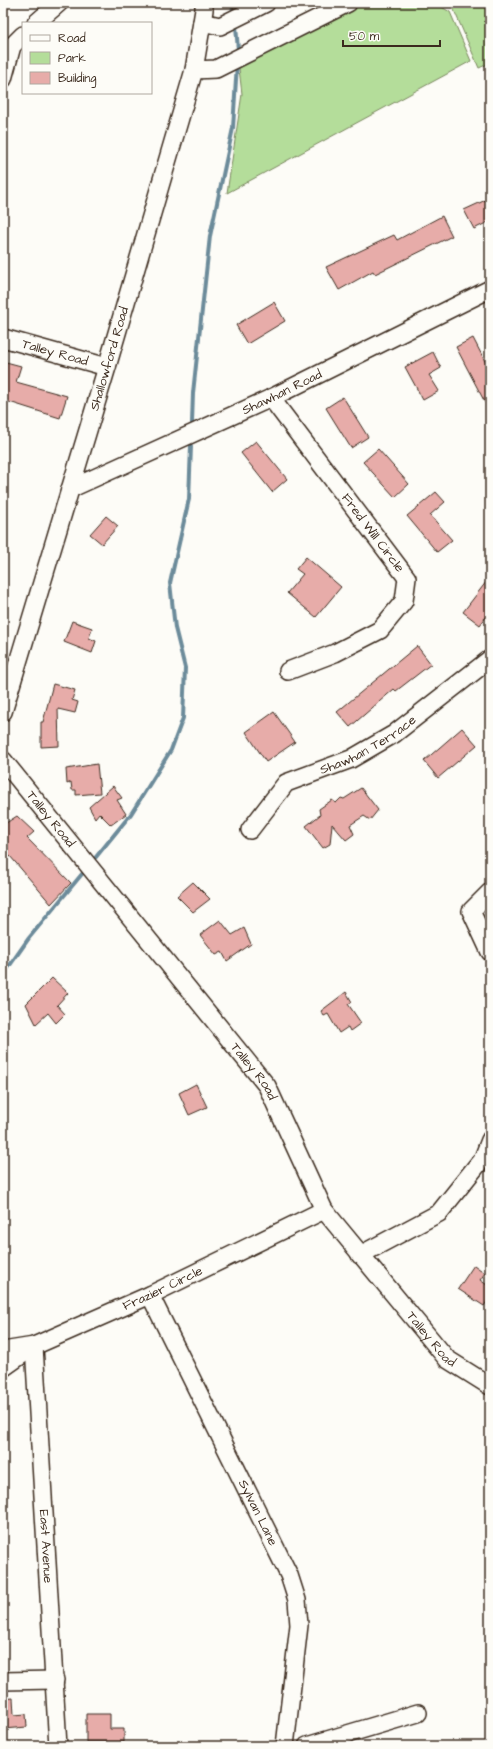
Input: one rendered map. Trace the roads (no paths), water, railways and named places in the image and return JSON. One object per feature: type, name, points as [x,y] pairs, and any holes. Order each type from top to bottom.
[{"type":"street","points":[[37,22],[59,3]]},
{"type":"street","name":"Shallowford Road","points":[[3,712],[107,367],[194,70],[204,3]]},
{"type":"street","points":[[202,22],[220,26],[266,3]]},
{"type":"street","points":[[194,70],[216,69],[348,3]]},
{"type":"street","points":[[3,79],[13,41]]},
{"type":"street","name":"Shawhan Road","points":[[70,489],[271,398],[490,289]]},
{"type":"street","name":"Talley Road","points":[[3,338],[107,367]]},
{"type":"street","name":"Fred Will Circle","points":[[271,398],[407,578],[404,601],[380,630],[335,653],[288,671]]},
{"type":"street","name":"Shawhan Terrace","points":[[250,830],[286,783],[351,759],[394,734],[490,659]]},
{"type":"street","name":"Talley Road","points":[[3,760],[267,1086],[324,1210],[447,1358],[490,1386]]},
{"type":"street","points":[[490,892],[471,911],[490,952]]},
{"type":"street","points":[[360,1255],[439,1213],[483,1158],[490,1140]]},
{"type":"street","name":"Frazier Circle","points":[[3,1368],[34,1346],[150,1295],[324,1210]]},
{"type":"street","name":"Sylvan Lane","points":[[150,1295],[289,1575],[297,1600],[299,1625],[285,1746]]},
{"type":"street","points":[[3,1351],[34,1346]]},
{"type":"street","name":"East Avenue","points":[[34,1346],[58,1746]]},
{"type":"street","points":[[3,1681],[55,1680]]},
{"type":"street","points":[[307,1746],[418,1713]]},
{"type":"waterway","points":[[232,3],[233,11]]},
{"type":"waterway","points":[[236,26],[238,50]]},
{"type":"waterway","points":[[192,423],[193,393],[210,236],[233,128],[237,63]]},
{"type":"waterway","points":[[96,857],[131,814],[171,750],[183,718],[185,668],[175,628],[170,583],[189,499],[191,446]]},
{"type":"waterway","points":[[3,975],[29,938],[82,874]]}]
